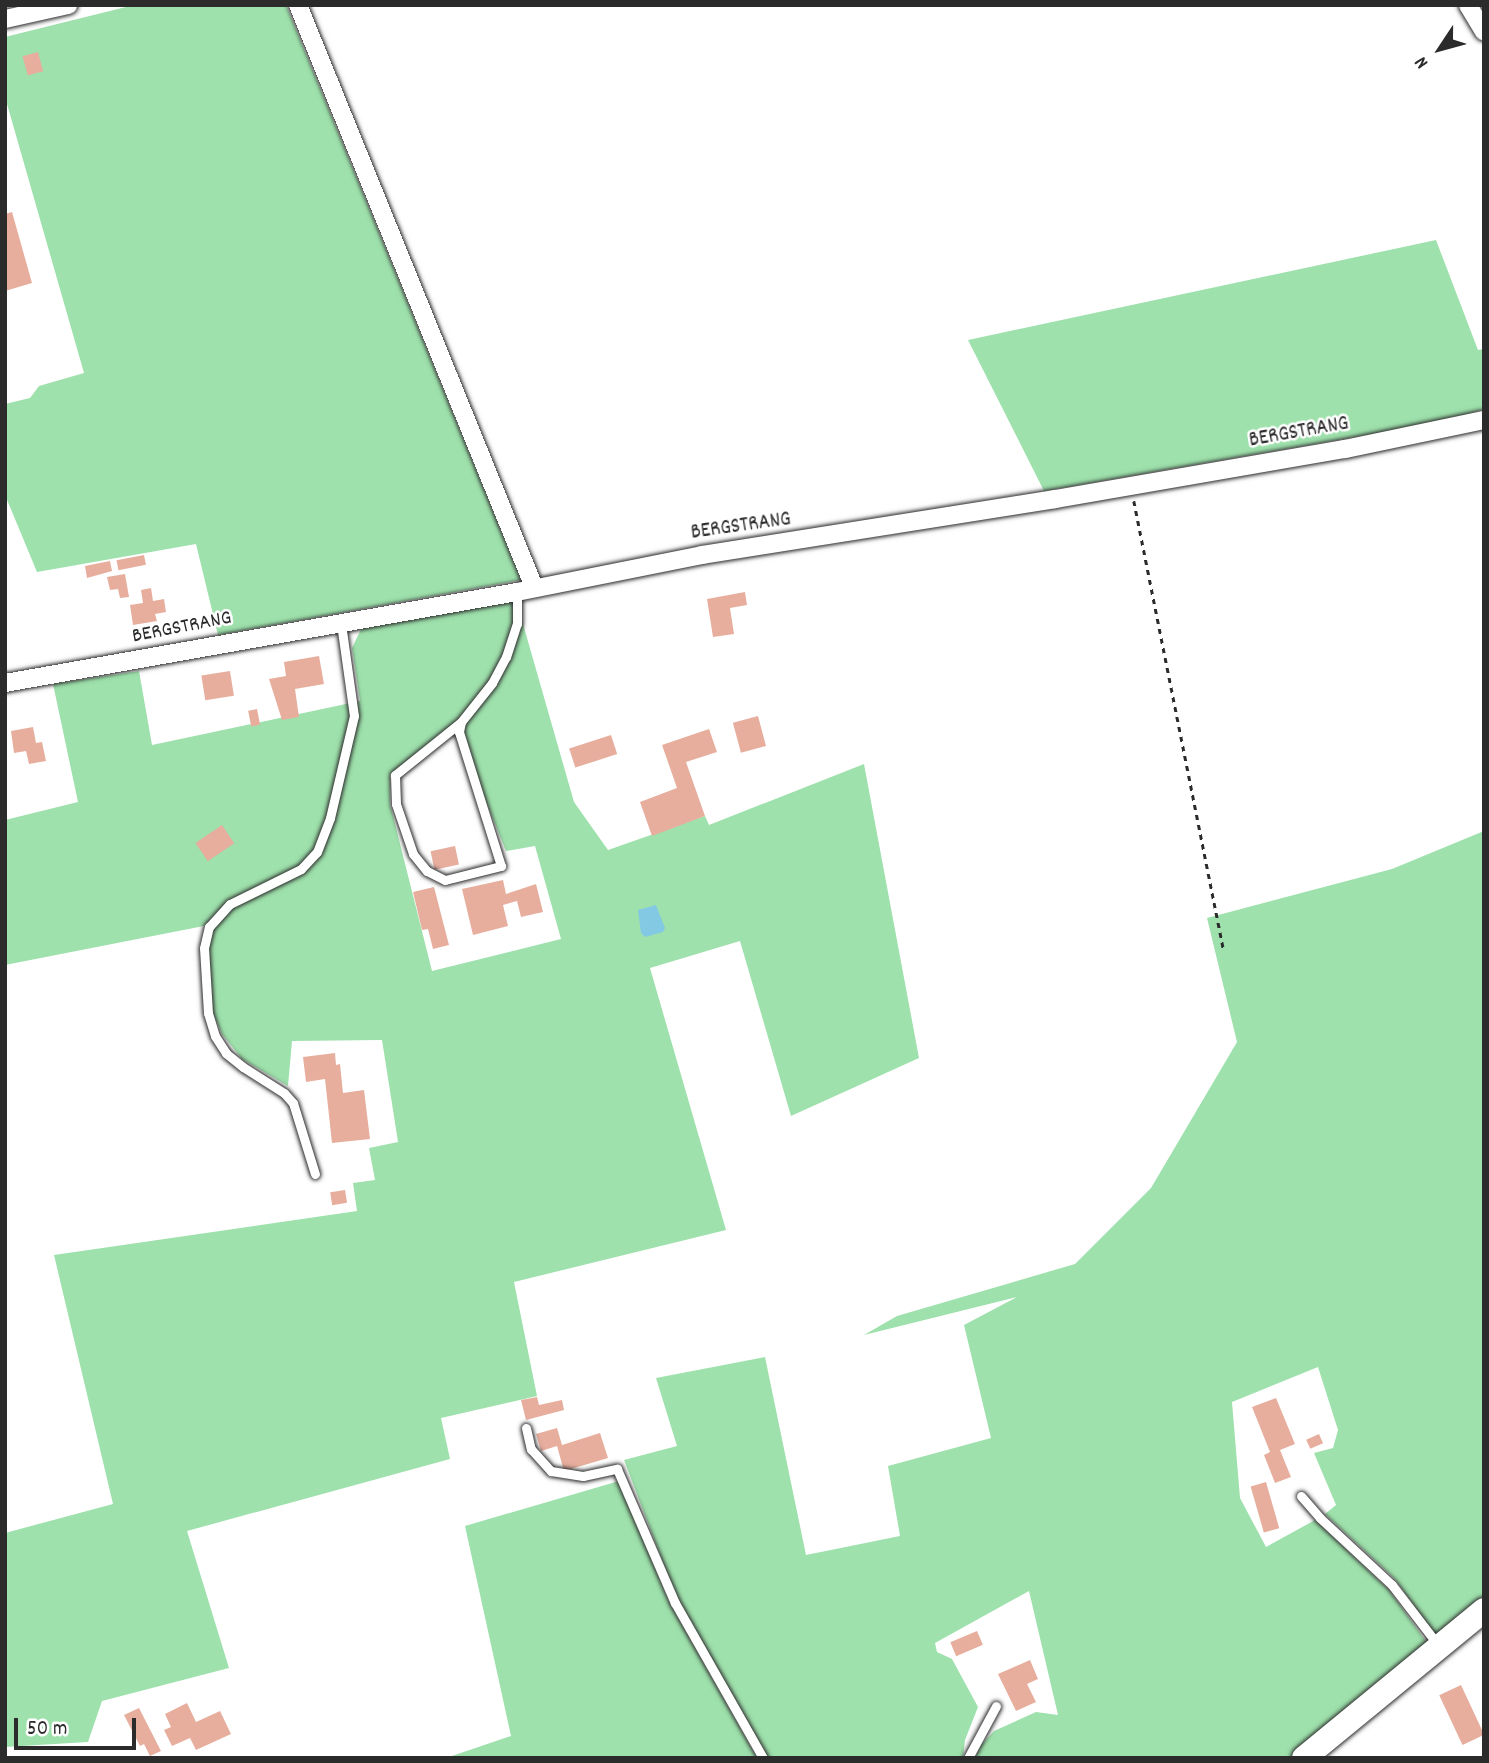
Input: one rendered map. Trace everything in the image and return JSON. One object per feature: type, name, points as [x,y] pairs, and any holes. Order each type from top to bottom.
[{"type":"main road","points":[[1304,1758],[1484,1610]]},
{"type":"street","points":[[5,19],[68,5]]},
{"type":"street","points":[[298,5],[526,589]]},
{"type":"street","points":[[1468,5],[1484,32]]},
{"type":"street","name":"BERGSTRANG","points":[[5,683],[702,555],[789,543],[1345,449],[1484,420]]},
{"type":"lane","points":[[461,722],[459,732],[463,748],[501,866],[445,880],[427,871],[413,854],[396,804],[395,775],[461,722],[492,683],[506,657],[526,589]]},
{"type":"lane","points":[[315,1174],[293,1102],[226,1053],[215,1036],[208,1013],[204,948],[209,927],[230,904],[301,869],[317,852],[330,818],[354,716],[341,621]]},
{"type":"lane","points":[[526,1428],[531,1449],[551,1471],[583,1476],[617,1469],[675,1603],[763,1758]]},
{"type":"lane","points":[[1301,1496],[1320,1518],[1392,1585],[1439,1647]]},
{"type":"lane","points":[[968,1758],[996,1706]]},
{"type":"path","points":[[1130,485],[1223,948]]},
{"type":"green space","points":[[134,5],[286,5],[521,580],[218,635],[196,544],[37,572],[5,495],[5,404],[30,398],[39,386],[84,373],[5,97],[5,37]]},
{"type":"green space","points":[[1436,240],[1478,350],[1484,349],[1484,409],[1441,422],[1044,491],[968,340]]},
{"type":"green space","points":[[515,596],[574,802],[608,850],[705,816],[709,825],[864,764],[919,1058],[791,1116],[740,941],[650,968],[726,1230],[514,1282],[537,1396],[441,1418],[450,1459],[187,1531],[229,1668],[102,1701],[88,1742],[5,1747],[5,1533],[113,1504],[54,1255],[357,1211],[353,1183],[375,1180],[369,1148],[398,1142],[382,1040],[292,1041],[288,1086],[242,1059],[222,1034],[212,1011],[207,977],[208,949],[214,924],[5,965],[5,820],[78,802],[53,684],[139,671],[152,745],[360,701],[352,648],[362,627]],"holes":[[[455,724],[506,851],[535,846],[561,939],[432,971],[390,804],[390,776]]]},
{"type":"green space","points":[[1484,831],[1484,1603],[1438,1639],[1395,1579],[1325,1514],[1336,1505],[1314,1453],[1333,1448],[1338,1430],[1318,1367],[1232,1402],[1240,1498],[1266,1547],[1315,1520],[1389,1590],[1430,1647],[1294,1758],[975,1758],[981,1745],[994,1731],[1036,1712],[1058,1715],[1029,1591],[935,1643],[937,1652],[952,1659],[978,1707],[965,1740],[963,1758],[767,1758],[677,1599],[624,1460],[677,1446],[656,1378],[765,1357],[806,1555],[900,1536],[888,1466],[991,1438],[964,1325],[1017,1297],[864,1335],[897,1316],[1075,1264],[1151,1188],[1237,1042],[1207,918],[1392,869]]},
{"type":"green space","points":[[619,1481],[668,1600],[757,1758],[446,1758],[511,1736],[465,1526]]},
{"type":"water","points":[[656,905],[665,928],[663,932],[645,937],[641,933],[638,910]]},
{"type":"building","points":[[38,52],[43,71],[28,75],[23,56]]},
{"type":"building","points":[[12,212],[32,283],[5,291],[5,214]]},
{"type":"building","points":[[144,555],[146,565],[118,570],[117,560]]},
{"type":"building","points":[[110,561],[112,571],[87,578],[85,566]]},
{"type":"building","points":[[125,574],[129,597],[120,598],[118,589],[110,590],[107,577]]},
{"type":"building","points":[[151,588],[153,601],[164,599],[166,612],[155,614],[157,621],[133,625],[130,605],[143,603],[141,590]]},
{"type":"building","points":[[745,592],[747,605],[730,608],[734,634],[713,637],[707,599]]},
{"type":"building","points":[[319,656],[324,684],[295,689],[299,717],[282,720],[269,679],[286,676],[284,662]]},
{"type":"building","points":[[230,671],[234,696],[205,700],[201,676]]},
{"type":"building","points":[[257,709],[260,725],[251,726],[248,711]]},
{"type":"building","points":[[758,716],[766,746],[741,753],[733,723]]},
{"type":"building","points":[[33,727],[36,743],[42,742],[46,761],[29,764],[26,751],[14,753],[11,731]]},
{"type":"building","points":[[709,729],[717,752],[686,762],[705,816],[652,836],[640,802],[677,788],[662,745]]},
{"type":"building","points":[[611,735],[617,754],[575,768],[569,749]]},
{"type":"building","points":[[222,825],[234,843],[208,861],[195,843]]},
{"type":"building","points":[[455,846],[459,865],[434,870],[431,851]]},
{"type":"building","points":[[503,880],[506,894],[536,884],[543,912],[521,917],[517,901],[503,905],[508,926],[473,935],[462,889]]},
{"type":"building","points":[[434,887],[449,945],[433,949],[428,929],[422,930],[413,892]]},
{"type":"building","points":[[335,1053],[336,1065],[340,1064],[343,1093],[364,1090],[370,1139],[332,1143],[325,1079],[306,1082],[303,1057]]},
{"type":"building","points":[[345,1190],[347,1203],[332,1205],[330,1192]]},
{"type":"building","points":[[537,1397],[539,1405],[562,1400],[564,1410],[526,1420],[521,1400]]},
{"type":"building","points":[[1276,1398],[1295,1444],[1280,1450],[1291,1477],[1275,1483],[1264,1455],[1270,1452],[1252,1407]]},
{"type":"building","points":[[557,1428],[562,1445],[600,1433],[608,1458],[564,1471],[557,1446],[541,1451],[536,1434]]},
{"type":"building","points":[[1319,1434],[1323,1443],[1310,1449],[1306,1440]]},
{"type":"building","points":[[1266,1482],[1279,1528],[1264,1533],[1251,1486]]},
{"type":"building","points":[[977,1631],[983,1645],[956,1656],[950,1642]]},
{"type":"building","points":[[1030,1660],[1038,1679],[1027,1684],[1036,1702],[1016,1711],[998,1674]]},
{"type":"building","points":[[1461,1685],[1484,1734],[1462,1745],[1439,1695]]},
{"type":"building","points":[[187,1703],[196,1722],[220,1711],[231,1734],[196,1750],[190,1738],[172,1746],[164,1730],[171,1727],[165,1714]]},
{"type":"building","points":[[139,1708],[161,1751],[150,1756],[144,1744],[140,1746],[124,1715]]}]
